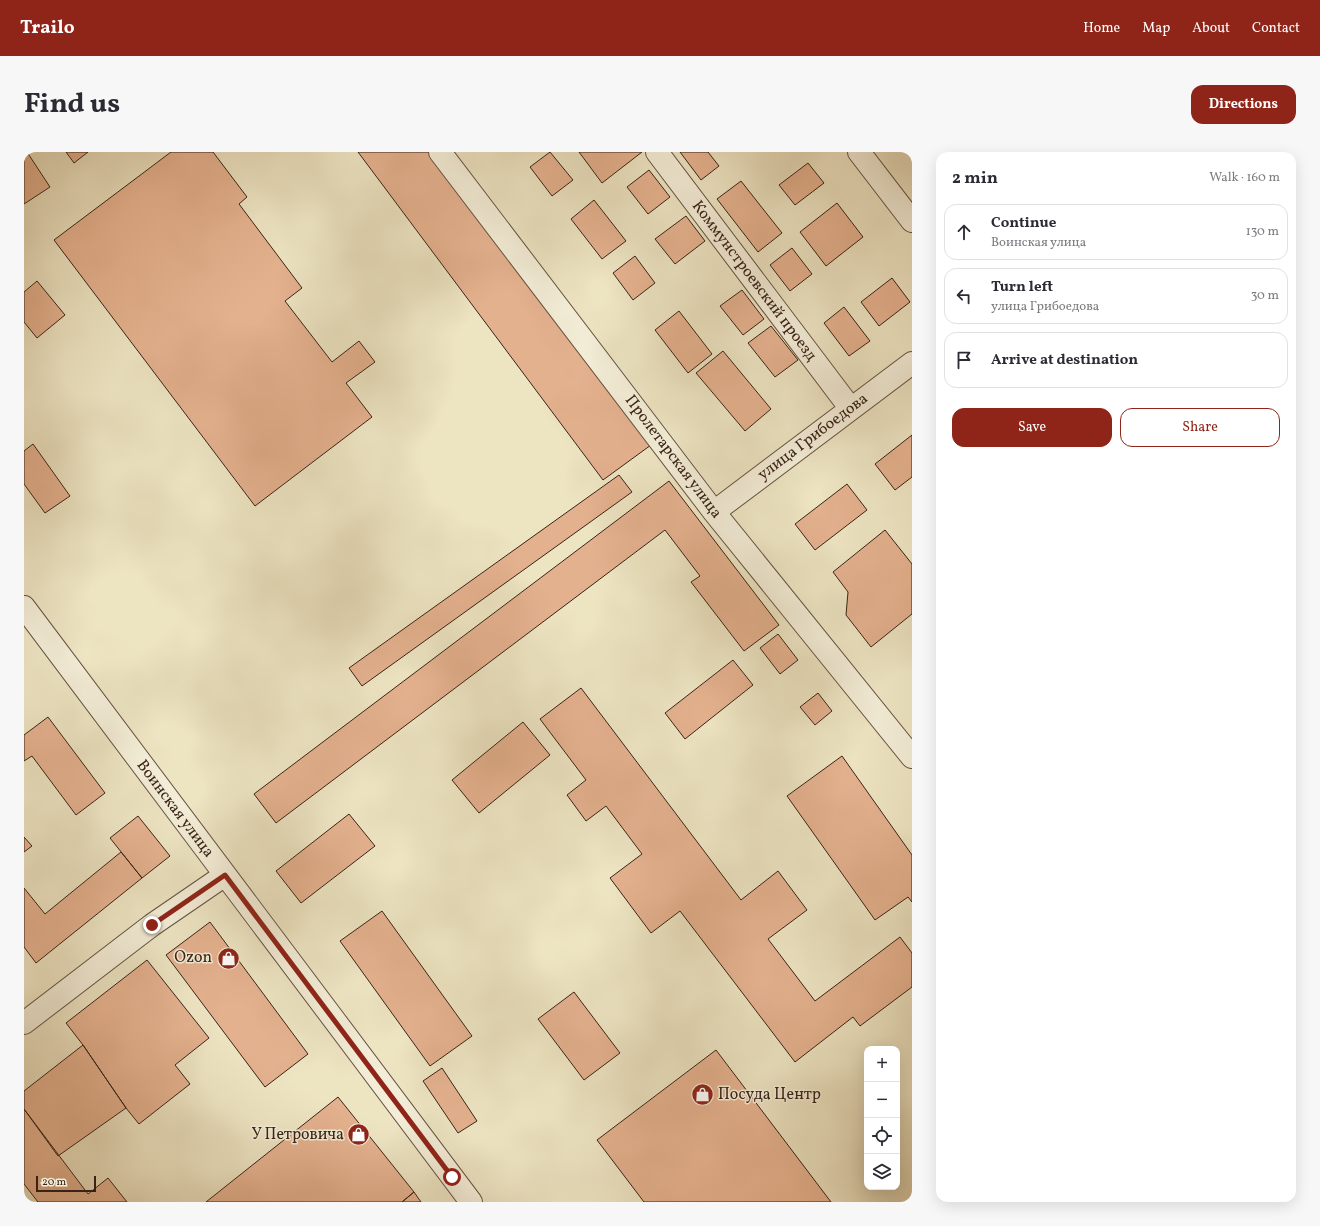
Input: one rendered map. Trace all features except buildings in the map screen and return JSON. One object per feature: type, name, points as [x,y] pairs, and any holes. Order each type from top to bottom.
[{"type":"street","name":"Пролетарская улица","points":[[440,152],[714,512],[912,757]]},
{"type":"street","name":"Коммунстроевский проезд","points":[[657,152],[851,409]]},
{"type":"street","points":[[859,152],[912,221]]},
{"type":"street","name":"улица Грибоедова","points":[[714,512],[912,363]]},
{"type":"street","name":"Воинская улица","points":[[24,607],[471,1202]]},
{"type":"street","points":[[24,1023],[152,925],[225,875]]},
{"type":"place","name":"Ozon","points":[[228,958]]},
{"type":"place","name":"Посуда Центр","points":[[703,1095]]},
{"type":"place","name":"У Петровича","points":[[359,1135]]},
{"type":"route","points":[[152,925],[225,875],[452,1177]]}]
